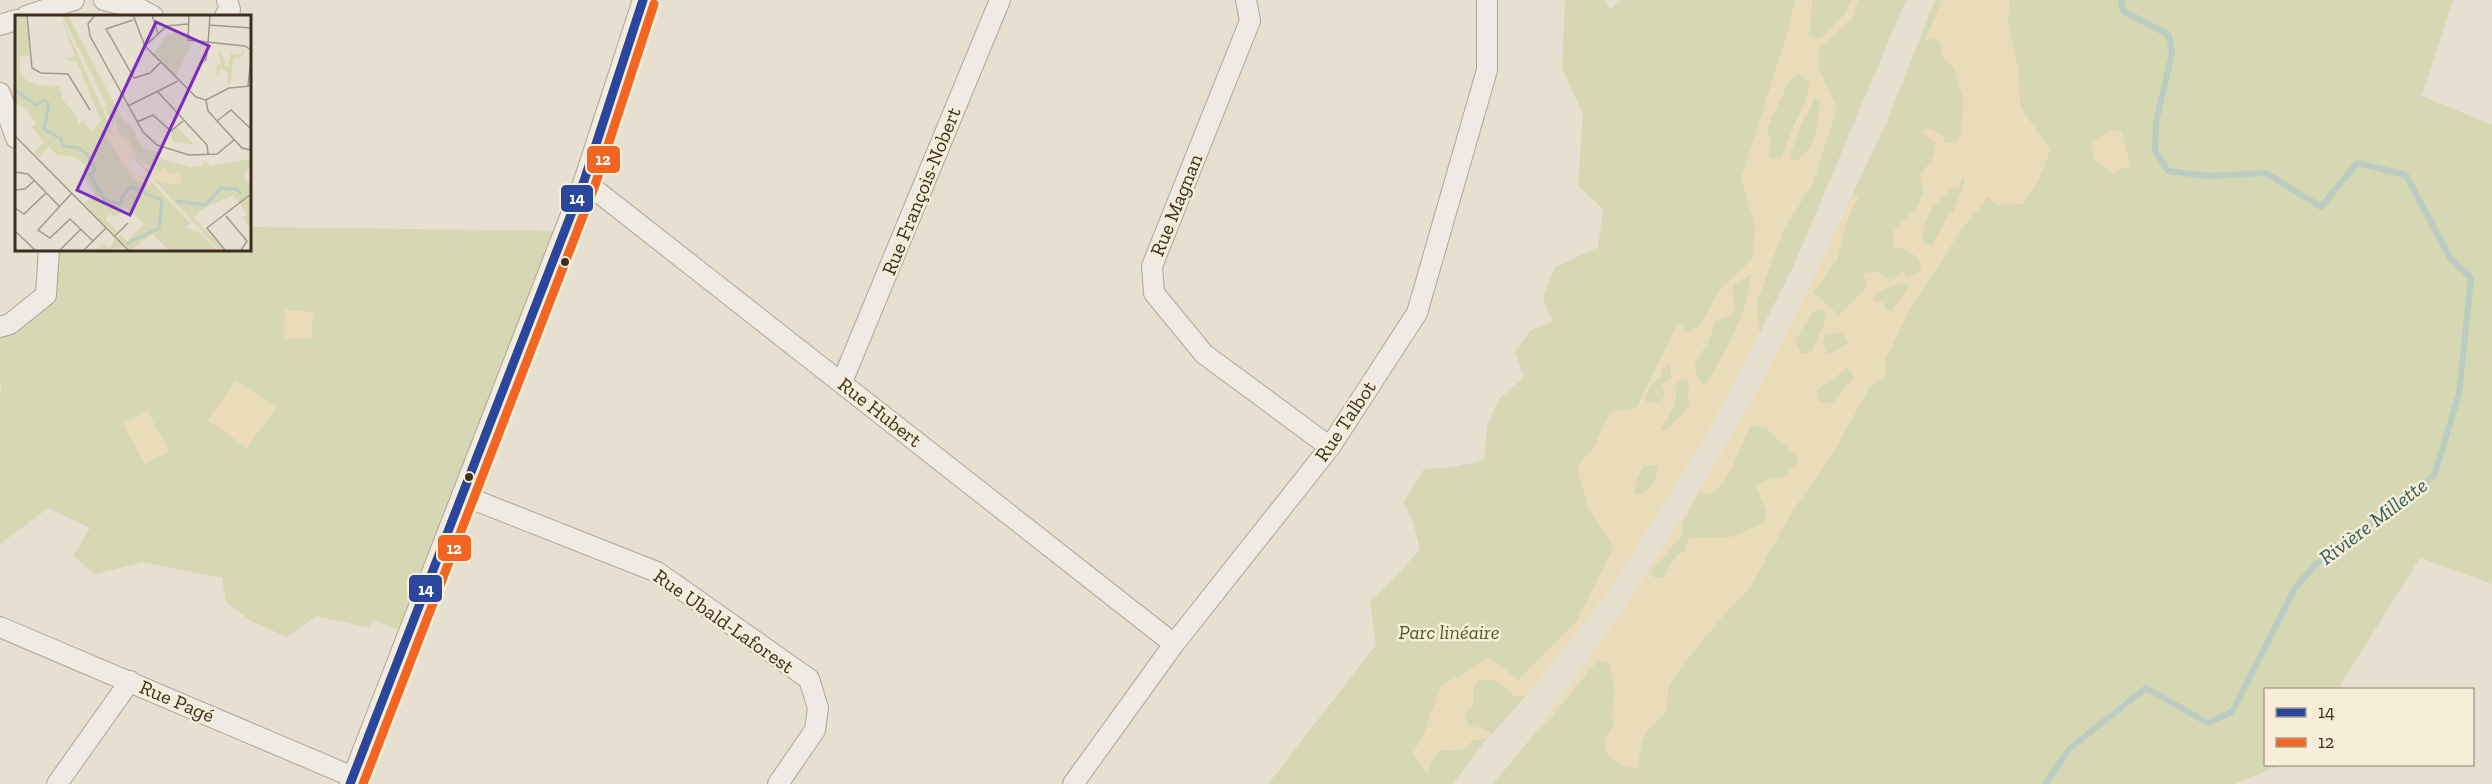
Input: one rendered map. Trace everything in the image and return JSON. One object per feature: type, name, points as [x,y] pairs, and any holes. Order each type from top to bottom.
[{"type":"street","points":[[29,15],[74,0]]},
{"type":"street","points":[[104,0],[140,9],[151,15]]},
{"type":"street","points":[[226,15],[230,10],[227,0]]},
{"type":"street","points":[[351,781],[584,181],[644,0]]},
{"type":"street","name":"Rue François-Nobert","points":[[842,382],[1000,0]]},
{"type":"street","name":"Rue Magnan","points":[[1246,0],[1250,21],[1152,266],[1154,293],[1204,354],[1330,447]]},
{"type":"street","name":"Rue Talbot","points":[[1073,784],[1174,644],[1330,447],[1417,313],[1487,70],[1488,0]]},
{"type":"street","points":[[0,25],[15,20]]},
{"type":"street","points":[[0,93],[15,135]]},
{"type":"street","name":"Rue Hubert","points":[[584,181],[1174,644]]},
{"type":"street","points":[[0,327],[10,324],[46,295],[49,250]]},
{"type":"street","name":"Rue Ubald-Laforest","points":[[462,495],[657,572],[809,680],[818,708],[815,730],[778,784]]},
{"type":"street","name":"Rue Pagé","points":[[0,627],[130,681],[351,781]]},
{"type":"street","points":[[57,784],[130,681]]},
{"type":"green space","name":"Parc linéaire","points":[[1565,0],[1605,0],[1610,10],[1621,0],[1795,0],[1788,32],[1741,179],[1756,227],[1752,260],[1721,288],[1700,325],[1688,334],[1678,323],[1588,507],[1614,547],[1575,624],[1519,680],[1488,658],[1434,706],[1423,737],[1413,753],[1427,772],[1439,750],[1455,750],[1472,740],[1487,738],[1453,784],[1268,784],[1376,645],[1370,601],[1420,549],[1413,522],[1403,503],[1424,469],[1455,467],[1484,460],[1487,427],[1498,400],[1524,377],[1515,351],[1531,330],[1552,322],[1543,298],[1554,268],[1598,247],[1603,209],[1578,186],[1583,114],[1562,69]]},
{"type":"green space","points":[[1812,0],[1851,0],[1846,13],[1820,39],[1809,36]]},
{"type":"green space","points":[[1858,0],[1906,0],[1794,265],[1759,334],[1757,302],[1784,228],[1812,185],[1837,109],[1819,70],[1819,47],[1852,19]]},
{"type":"green space","points":[[1935,0],[1941,0],[1925,40],[1934,38],[1940,42],[1943,58],[1954,67],[1964,102],[1961,134],[1956,143],[1938,143],[1932,159],[1920,176],[1924,191],[1918,206],[1894,231],[1907,249],[1921,259],[1922,269],[1913,276],[1891,281],[1878,272],[1864,274],[1867,287],[1839,316],[1812,293],[1837,260],[1846,222],[1858,197],[1853,193],[1886,124]]},
{"type":"green space","points":[[2009,0],[2453,0],[2422,96],[2492,125],[2492,584],[2420,558],[2339,688],[2264,688],[2264,766],[2279,766],[2234,784],[1493,784],[1597,661],[1610,662],[1615,693],[1612,714],[1615,724],[1605,738],[1638,769],[1644,737],[1652,725],[1666,712],[1668,689],[1680,668],[1719,620],[1750,587],[1793,510],[1834,451],[1870,386],[1885,375],[1884,361],[1908,313],[1960,231],[1988,197],[2050,150],[2020,107],[2018,69],[2008,24]]},
{"type":"green space","points":[[1802,74],[1810,85],[1806,102],[1782,157],[1771,159],[1768,154],[1770,140],[1767,127],[1791,80],[1795,75]]},
{"type":"green space","points":[[1815,96],[1820,101],[1815,136],[1808,151],[1795,162],[1789,157],[1803,119]]},
{"type":"green space","points":[[1961,177],[1966,180],[1954,211],[1932,245],[1924,246],[1922,238],[1926,219],[1944,194],[1960,186]]},
{"type":"green space","points":[[250,227],[564,231],[409,634],[373,620],[370,628],[316,616],[287,637],[251,621],[226,602],[222,578],[143,562],[95,574],[73,556],[90,528],[48,508],[0,544],[0,393],[2,390],[0,384],[0,327],[46,295],[49,250],[250,250]]},
{"type":"green space","points":[[1751,274],[1749,289],[1736,330],[1708,382],[1702,385],[1695,371],[1698,356],[1709,340],[1715,321],[1731,314],[1736,308],[1732,296],[1733,285]]},
{"type":"green space","points":[[1906,283],[1910,286],[1892,311],[1886,311],[1885,307],[1874,303],[1874,296],[1881,291]]},
{"type":"green space","points":[[1820,308],[1826,311],[1821,332],[1811,353],[1801,353],[1795,340],[1812,313]]},
{"type":"green space","points":[[1837,332],[1845,335],[1849,343],[1828,355],[1823,346],[1824,335]]},
{"type":"green space","points":[[1670,364],[1672,378],[1662,386],[1665,395],[1660,401],[1647,403],[1645,397],[1650,385],[1661,374],[1660,370]]},
{"type":"green space","points":[[1848,367],[1854,377],[1832,404],[1819,402],[1816,392]]},
{"type":"green space","points":[[1686,378],[1690,384],[1688,391],[1690,405],[1661,432],[1661,427],[1675,402],[1675,386],[1680,380]]},
{"type":"green space","points":[[1751,425],[1767,429],[1800,459],[1785,477],[1769,479],[1767,513],[1764,523],[1733,537],[1698,537],[1688,540],[1685,551],[1677,555],[1664,577],[1654,578],[1650,572],[1661,558],[1700,492],[1731,467]]},
{"type":"green space","points":[[1654,464],[1658,467],[1654,484],[1644,494],[1634,494],[1637,478],[1643,467]]},
{"type":"green space","points":[[1481,679],[1498,681],[1514,696],[1526,696],[1492,734],[1469,726],[1464,714],[1473,704],[1473,688]]},
{"type":"sand","points":[[1795,0],[1812,0],[1809,36],[1820,39],[1846,13],[1851,0],[1858,0],[1852,19],[1819,47],[1819,70],[1837,109],[1812,185],[1784,228],[1757,302],[1759,334],[1707,434],[1609,591],[1526,696],[1514,696],[1498,681],[1480,679],[1473,688],[1473,704],[1464,714],[1469,726],[1492,734],[1487,738],[1472,740],[1467,749],[1439,750],[1427,772],[1413,753],[1423,737],[1440,687],[1488,658],[1519,680],[1575,624],[1614,547],[1588,507],[1577,468],[1595,445],[1610,412],[1638,407],[1679,323],[1688,334],[1700,325],[1721,288],[1752,260],[1756,227],[1741,179],[1788,32]],"holes":[[[1802,74],[1810,85],[1808,94],[1782,157],[1771,159],[1768,154],[1770,140],[1767,127],[1795,75]],[[1815,97],[1820,102],[1812,144],[1808,151],[1795,162],[1789,157],[1803,119]],[[1751,275],[1749,290],[1735,331],[1708,382],[1702,385],[1695,371],[1696,361],[1709,340],[1715,321],[1731,314],[1736,308],[1732,296],[1733,285]],[[1670,365],[1673,372],[1672,378],[1661,383],[1665,395],[1662,400],[1647,403],[1645,397],[1650,385],[1662,377],[1660,370]],[[1686,378],[1690,384],[1688,391],[1690,405],[1661,432],[1661,427],[1675,402],[1675,386],[1680,380]],[[1654,465],[1658,467],[1654,484],[1644,494],[1634,494],[1637,478],[1643,467]]]},
{"type":"sand","points":[[1941,0],[2009,0],[2008,24],[2018,69],[2020,107],[2050,150],[2039,180],[2023,204],[1998,205],[1988,197],[1960,231],[1908,313],[1885,361],[1886,375],[1870,386],[1834,451],[1793,510],[1750,587],[1719,620],[1680,668],[1668,689],[1666,712],[1651,725],[1643,737],[1638,769],[1616,761],[1605,747],[1605,740],[1615,724],[1612,714],[1615,693],[1610,662],[1596,661],[1545,725],[1535,733],[1619,616],[1701,487],[1759,388],[1853,193],[1858,197],[1846,222],[1837,260],[1813,293],[1839,315],[1867,287],[1864,273],[1878,272],[1891,281],[1902,272],[1908,278],[1920,272],[1920,261],[1914,254],[1893,246],[1894,231],[1919,206],[1924,191],[1920,176],[1932,159],[1937,143],[1927,138],[1922,129],[1930,129],[1943,135],[1945,143],[1956,143],[1961,134],[1964,101],[1954,68],[1943,58],[1940,42],[1934,38],[1924,41]],"holes":[[[1961,178],[1965,180],[1954,211],[1948,216],[1932,245],[1924,245],[1922,238],[1925,222],[1947,193],[1953,188],[1958,190]],[[1906,283],[1909,286],[1892,311],[1886,311],[1883,302],[1874,303],[1874,296],[1897,284]],[[1820,308],[1826,311],[1823,327],[1811,353],[1801,353],[1795,340],[1812,313]],[[1837,332],[1845,335],[1849,343],[1828,355],[1823,346],[1824,335]],[[1848,368],[1854,377],[1832,404],[1819,402],[1816,392],[1825,382]],[[1751,425],[1767,429],[1800,459],[1785,477],[1769,479],[1756,486],[1767,513],[1764,522],[1733,537],[1698,537],[1688,540],[1685,551],[1677,555],[1664,577],[1654,578],[1650,572],[1682,535],[1682,521],[1700,492],[1710,494],[1718,488],[1734,463]]]},
{"type":"sand","points":[[2109,131],[2122,131],[2130,166],[2112,173],[2095,161],[2091,142]]},
{"type":"sand","points":[[285,310],[313,312],[311,339],[284,338]]},
{"type":"sand","points":[[236,380],[276,408],[247,448],[208,420]]},
{"type":"sand","points":[[147,410],[169,451],[145,464],[123,424]]},
{"type":"waterway","name":"Rivière Millette","points":[[2045,784],[2070,748],[2146,688],[2208,723],[2232,712],[2295,588],[2314,566],[2434,476],[2459,394],[2471,278],[2450,258],[2406,175],[2357,163],[2321,207],[2266,173],[2208,176],[2168,171],[2155,150],[2156,122],[2172,53],[2169,35],[2123,11],[2121,0]]},
{"type":"transit line","name":"14","points":[[350,784],[584,181],[643,0]]},
{"type":"transit line","name":"12","points":[[363,784],[595,185],[654,4]]}]
